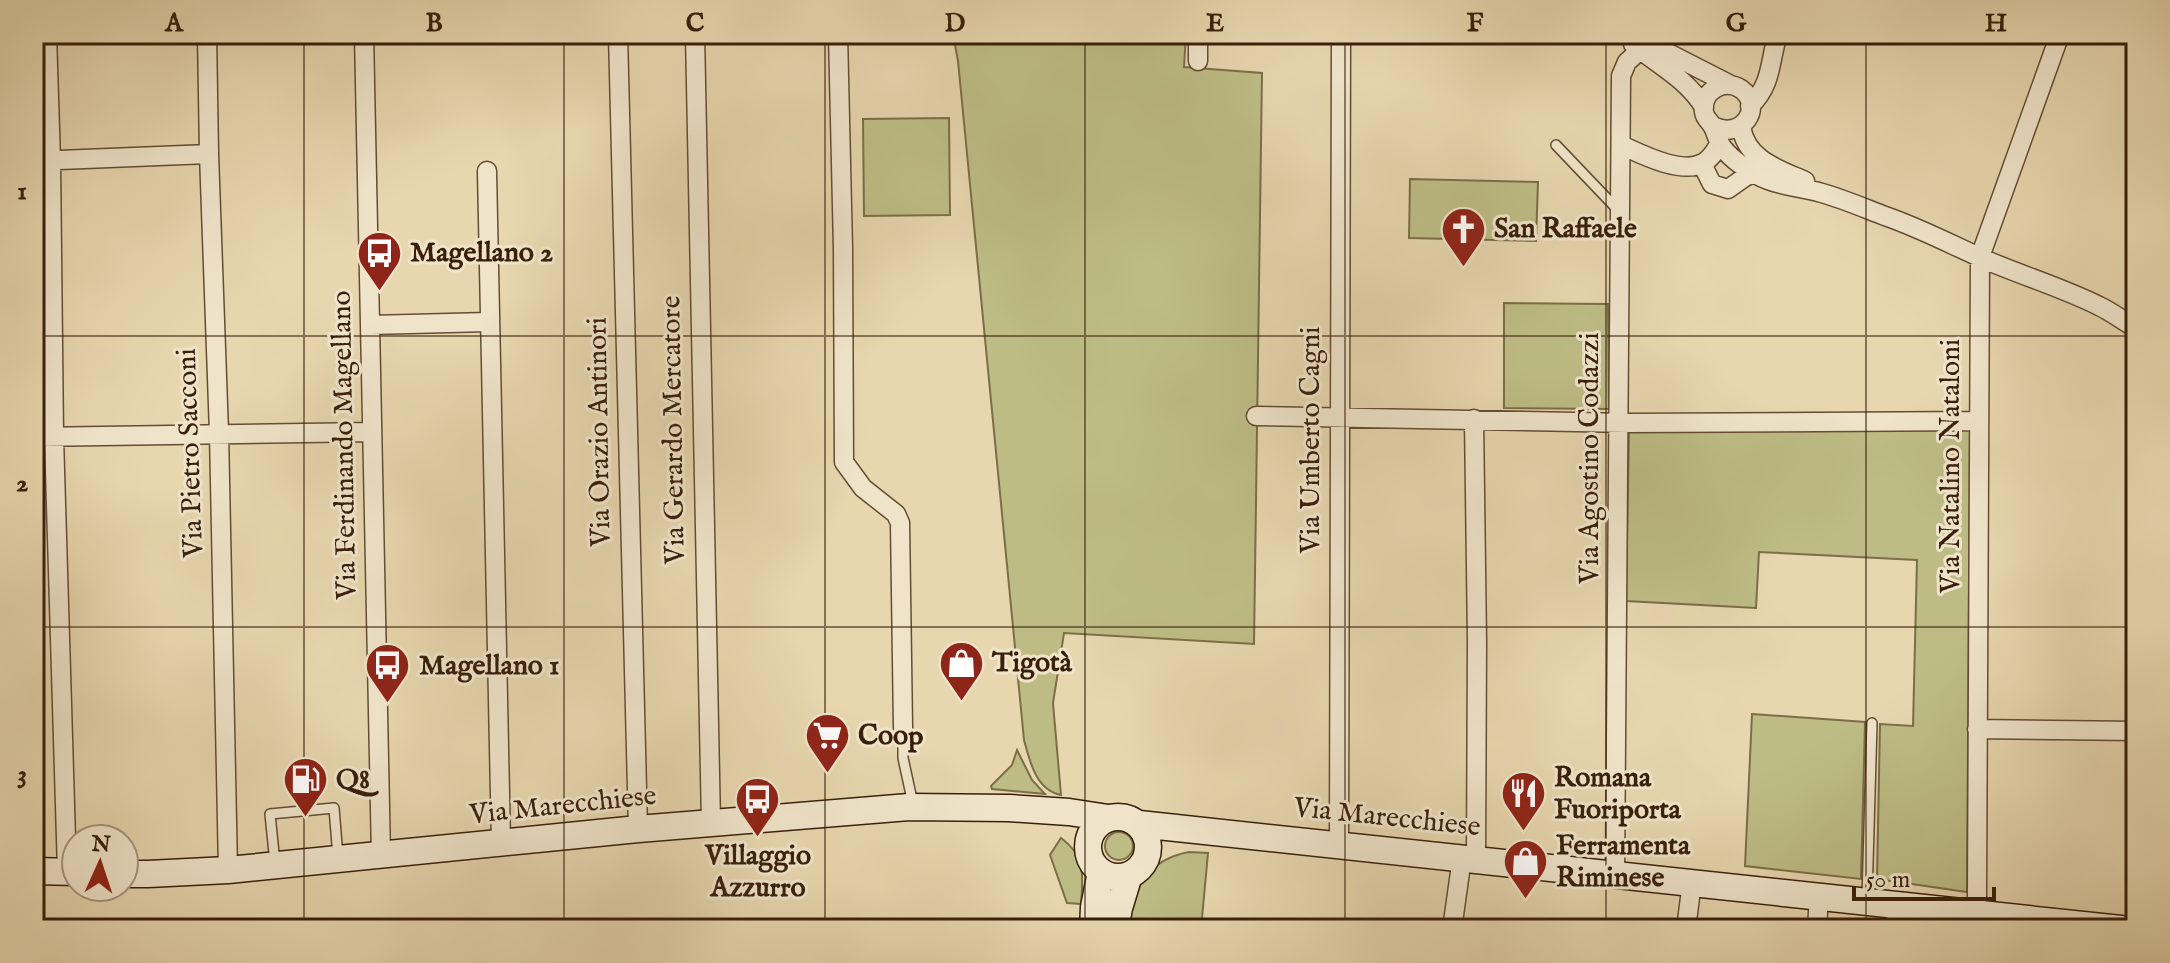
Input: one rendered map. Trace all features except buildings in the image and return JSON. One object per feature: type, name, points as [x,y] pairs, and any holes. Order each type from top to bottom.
[{"type":"main road","name":"Via Marecchiese","points":[[140,874],[275,866],[638,829],[913,807],[1009,808],[1108,818]]},
{"type":"main road","name":"Via Marecchiese","points":[[1009,808],[1062,828],[1088,842]]},
{"type":"main road","points":[[1125,817],[1139,824],[1147,836],[1148,854],[1142,866],[1129,875],[1117,877],[1101,872],[1091,860],[1088,842],[1096,826],[1108,818],[1125,817]]},
{"type":"main road","name":"Via Marecchiese","points":[[1139,824],[1819,895],[1867,901],[1896,917],[1975,912],[2042,924],[2121,929]]},
{"type":"main road","name":"Via Marecchiese","points":[[1148,854],[1171,845],[1235,835]]},
{"type":"main road","points":[[34,871],[60,872]]},
{"type":"main road","points":[[1093,929],[1101,872]]},
{"type":"main road","points":[[1115,929],[1129,875]]},
{"type":"street","points":[[47,34],[42,161],[69,823]]},
{"type":"street","name":"Via Pietro Sacconi","points":[[207,34],[228,870]]},
{"type":"street","name":"Via Ferdinando Magellano","points":[[364,34],[381,856]]},
{"type":"street","name":"Via Orazio Antinori","points":[[618,34],[638,829]]},
{"type":"street","name":"Via Gerardo Mercatore","points":[[695,34],[711,824]]},
{"type":"street","points":[[838,34],[844,462],[863,488],[896,514],[900,523],[903,728]]},
{"type":"street","points":[[1198,34],[1198,61]]},
{"type":"street","name":"Via Umberto Cagni","points":[[1339,845],[1341,34]]},
{"type":"street","points":[[1621,34],[1741,93],[1749,114],[1741,126],[1716,135]]},
{"type":"street","name":"Via Natalino Nataloni","points":[[1975,912],[1980,257],[2060,34]]},
{"type":"street","points":[[1704,107],[1705,100],[1715,88],[1760,96],[1767,85],[1777,37]]},
{"type":"street","points":[[1635,42],[1696,94],[1716,135],[1738,163],[1753,173],[1774,183],[1820,192],[1899,221],[2101,306],[2136,328]]},
{"type":"street","name":"Via Agostino Codazzi","points":[[1615,874],[1621,76],[1635,42]]},
{"type":"street","points":[[1741,126],[1742,135],[1753,153],[1765,163],[1809,183],[1820,192]]},
{"type":"street","points":[[1621,145],[1658,162],[1691,167],[1712,157],[1716,135]]},
{"type":"street","points":[[42,161],[209,154]]},
{"type":"street","points":[[1702,164],[1712,184],[1728,189],[1753,173]]},
{"type":"street","points":[[487,171],[501,843]]},
{"type":"street","points":[[2101,306],[2136,312]]},
{"type":"street","points":[[370,325],[488,322]]},
{"type":"street","points":[[1256,416],[1619,422],[1979,421]]},
{"type":"street","points":[[1452,929],[1469,858],[1477,641],[1474,419]]},
{"type":"street","points":[[34,437],[372,432]]},
{"type":"street","points":[[1977,729],[2136,731]]},
{"type":"street","points":[[1686,929],[1692,882]]},
{"type":"street","points":[[1817,929],[1819,895]]},
{"type":"lane","points":[[1556,145],[1621,213]]},
{"type":"lane","points":[[1867,901],[1872,723]]},
{"type":"lane","points":[[903,728],[903,758],[913,807]]},
{"type":"lane","points":[[275,866],[270,814],[334,808],[339,860]]},
{"type":"shaded area","points":[[953,34],[1186,34],[1184,67],[1262,73],[1254,644],[1064,633],[1053,703],[1061,795],[1052,792],[1040,781],[1024,740]]},
{"type":"shaded area","points":[[949,118],[950,215],[864,216],[863,119]]},
{"type":"shaded area","points":[[1410,179],[1538,182],[1536,241],[1409,238]]},
{"type":"shaded area","points":[[1504,303],[1608,304],[1609,409],[1504,408]]},
{"type":"shaded area","points":[[1970,427],[1967,892],[1877,879],[1880,724],[1913,726],[1917,560],[1759,552],[1756,608],[1626,601],[1629,429]]},
{"type":"shaded area","points":[[1752,714],[1865,722],[1861,879],[1745,866]]},
{"type":"shaded area","points":[[1017,750],[1032,780],[1045,794],[992,789],[991,786],[1012,765]]},
{"type":"shaded area","points":[[1119,832],[1129,836],[1133,846],[1129,856],[1119,860],[1109,856],[1105,846],[1109,836]]},
{"type":"shaded area","points":[[1061,838],[1079,859],[1081,904],[1067,903],[1050,855]]},
{"type":"shaded area","points":[[1189,852],[1208,853],[1201,929],[1127,929],[1133,901],[1144,878],[1162,862]]},
{"type":"place","name":"San Raffaele","points":[[1463,268]]},
{"type":"place","name":"Magellano 2","points":[[379,292]]},
{"type":"place","name":"Tigotà","points":[[961,702]]},
{"type":"place","name":"Magellano 1","points":[[388,705]]},
{"type":"place","name":"Coop","points":[[827,775]]},
{"type":"place","name":"Q8","points":[[305,819]]},
{"type":"place","name":"Romana Fuoriporta","points":[[1523,833]]},
{"type":"place","name":"Villaggio Azzurro","points":[[758,838]]},
{"type":"place","name":"Ferramenta Riminese","points":[[1525,901]]}]
